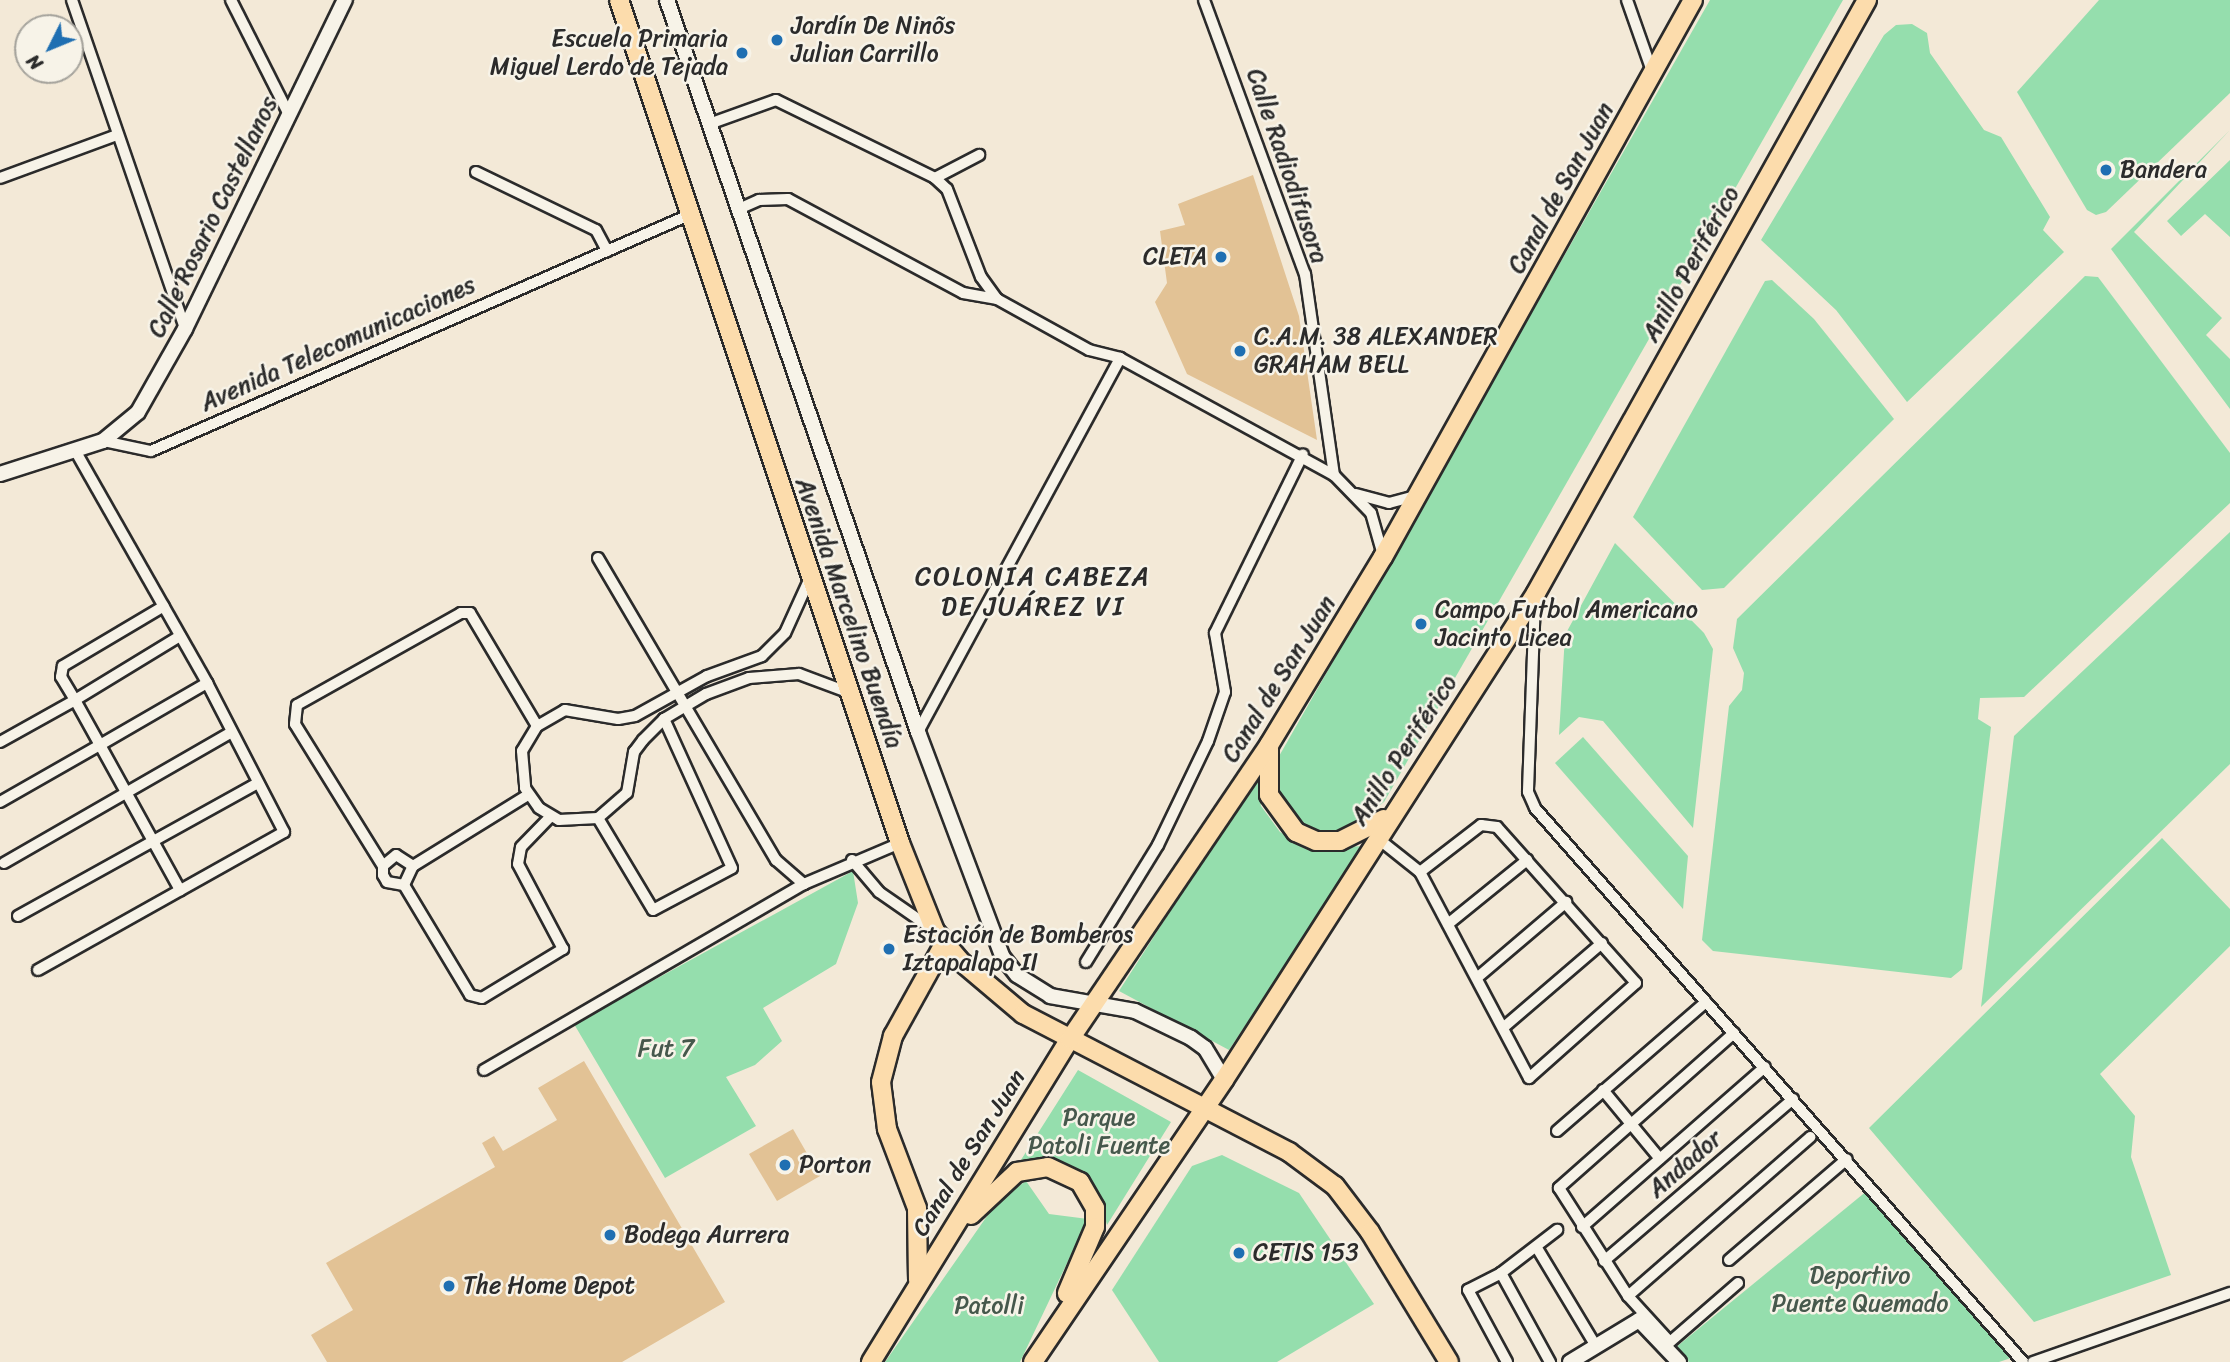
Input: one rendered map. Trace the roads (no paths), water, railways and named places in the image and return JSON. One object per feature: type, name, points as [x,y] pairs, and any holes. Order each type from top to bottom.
[{"type":"main road","name":"Avenida Marcelino Buendía","points":[[619,0],[900,843],[939,937],[989,989],[1070,1039],[1289,1152],[1335,1186],[1449,1362]]},
{"type":"main road","name":"Canal de San Juan","points":[[871,1362],[918,1281],[1070,1039],[1269,745],[1383,557],[1693,0]]},
{"type":"main road","name":"Anillo Periférico","points":[[1033,1362],[1224,1080],[1388,817],[1536,593],[1867,0]]},
{"type":"main road","points":[[1269,745],[1269,794],[1296,832],[1316,841],[1340,841],[1388,817]]},
{"type":"main road","points":[[918,1281],[917,1208],[887,1129],[881,1082],[893,1036],[939,937]]},
{"type":"main road","points":[[929,1264],[1006,1178],[1048,1167],[1073,1178],[1090,1194],[1095,1227],[1047,1338]]},
{"type":"street","points":[[72,0],[185,329]]},
{"type":"street","points":[[231,0],[288,113]]},
{"type":"street","name":"Calle Rosario Castellanos","points":[[103,440],[138,412],[185,329],[345,0]]},
{"type":"street","name":"Avenida Marcelino Buendía","points":[[667,0],[741,208],[918,732],[1002,957],[1034,988],[1091,1006],[1135,1011],[1191,1038],[1205,1048],[1224,1080]]},
{"type":"street","name":"Calle Radiodifusora","points":[[1204,0],[1305,274],[1334,475]]},
{"type":"street","points":[[1627,0],[1653,74]]},
{"type":"street","points":[[709,124],[776,100],[935,178],[947,189],[981,277],[998,299]]},
{"type":"street","points":[[0,178],[117,135]]},
{"type":"street","points":[[935,178],[979,155]]},
{"type":"street","points":[[476,172],[596,230],[607,251]]},
{"type":"street","points":[[741,208],[759,200],[788,199],[963,293],[998,299],[1089,350],[1120,358],[1303,454],[1356,494],[1377,525],[1383,557]]},
{"type":"street","name":"Avenida Telecomunicaciones","points":[[103,440],[151,450],[689,215]]},
{"type":"street","points":[[918,732],[1120,358]]},
{"type":"street","points":[[0,474],[76,452],[103,440]]},
{"type":"street","points":[[38,970],[284,832],[164,606],[76,452]]},
{"type":"street","points":[[1086,962],[1158,845],[1208,741],[1225,692],[1215,633],[1303,454]]},
{"type":"street","points":[[1356,494],[1390,503],[1419,495]]},
{"type":"street","points":[[598,558],[776,860],[804,884]]},
{"type":"street","points":[[811,575],[785,633],[771,650],[635,716],[618,719],[565,710],[537,726],[526,739],[520,764],[528,795],[551,816],[570,822],[598,818],[627,793],[634,752],[664,719],[726,685],[777,675],[799,674],[851,694]]},
{"type":"street","points":[[1536,593],[1530,800],[1706,1002],[1847,1158],[2023,1362]]},
{"type":"street","points":[[164,606],[63,666],[61,677],[180,890]]},
{"type":"street","points":[[528,795],[426,858],[412,863],[386,862],[372,850],[295,724],[292,714],[297,705],[461,613],[470,613],[537,726]]},
{"type":"street","points":[[0,742],[180,636]]},
{"type":"street","points":[[0,802],[206,683]]},
{"type":"street","points":[[598,818],[653,910],[732,868],[664,719]]},
{"type":"street","points":[[4,863],[230,733]]},
{"type":"street","points":[[18,916],[258,782]]},
{"type":"street","points":[[412,863],[407,883],[413,897],[475,1000],[558,955],[563,945],[523,875],[518,855],[551,816]]},
{"type":"street","points":[[1376,836],[1420,872],[1530,1078],[1636,983],[1527,860],[1488,824],[1420,872]]},
{"type":"street","points":[[484,1070],[804,884],[852,860],[900,843]]},
{"type":"street","points":[[852,860],[879,892],[939,937]]},
{"type":"street","points":[[1448,924],[1527,860]]},
{"type":"street","points":[[386,862],[387,882],[407,883]]},
{"type":"street","points":[[1478,977],[1566,902]]},
{"type":"street","points":[[1504,1027],[1602,943]]},
{"type":"street","points":[[1557,1131],[1706,1002]]},
{"type":"street","points":[[1679,1362],[1642,1317],[1559,1188],[1734,1033]]},
{"type":"street","name":"Andador","points":[[1582,1227],[1765,1067]]},
{"type":"street","name":"Andador","points":[[1603,1090],[1660,1159]]},
{"type":"street","name":"Andador","points":[[1604,1261],[1793,1098]]},
{"type":"street","points":[[1628,1296],[1810,1138]]},
{"type":"street","points":[[1730,1260],[1847,1158]]},
{"type":"street","points":[[1507,1362],[1468,1290],[1500,1273],[1537,1248],[1557,1230]]},
{"type":"street","points":[[1537,1248],[1596,1346]]},
{"type":"street","points":[[1500,1273],[1550,1362]]},
{"type":"street","points":[[1642,1317],[1670,1342],[1738,1283]]},
{"type":"street","points":[[2034,1362],[2230,1293]]},
{"type":"street","points":[[1570,1362],[1642,1317]]},
{"type":"place","name":"Jardín De Ninõs Julian Carrillo","points":[[777,40]]},
{"type":"place","name":"Escuela Primaria Miguel Lerdo de Tejada","points":[[742,53]]},
{"type":"place","name":"Bandera","points":[[2106,170]]},
{"type":"place","name":"CLETA","points":[[1221,257]]},
{"type":"place","name":"C.A.M. 38 ALEXANDER GRAHAM BELL","points":[[1240,351]]},
{"type":"place","name":"Campo Futbol Americano Jacinto Licea","points":[[1421,624]]},
{"type":"place","name":"Estación de Bomberos Iztapalapa II","points":[[889,949]]},
{"type":"place","name":"Porton","points":[[785,1165]]},
{"type":"place","name":"Bodega Aurrera","points":[[610,1235]]},
{"type":"place","name":"CETIS 153","points":[[1239,1253]]},
{"type":"place","name":"The Home Depot","points":[[449,1286]]},
{"type":"district","name":"COLONIA CABEZA DE JUÁREZ VI","points":[[1033,592]]},
{"type":"park label","name":"Fut 7","points":[[666,1049]]},
{"type":"park label","name":"Parque Patoli Fuente","points":[[1099,1132]]},
{"type":"park label","name":"Deportivo Puente Quemado","points":[[1860,1290]]},
{"type":"park label","name":"Patolli","points":[[989,1306]]}]
